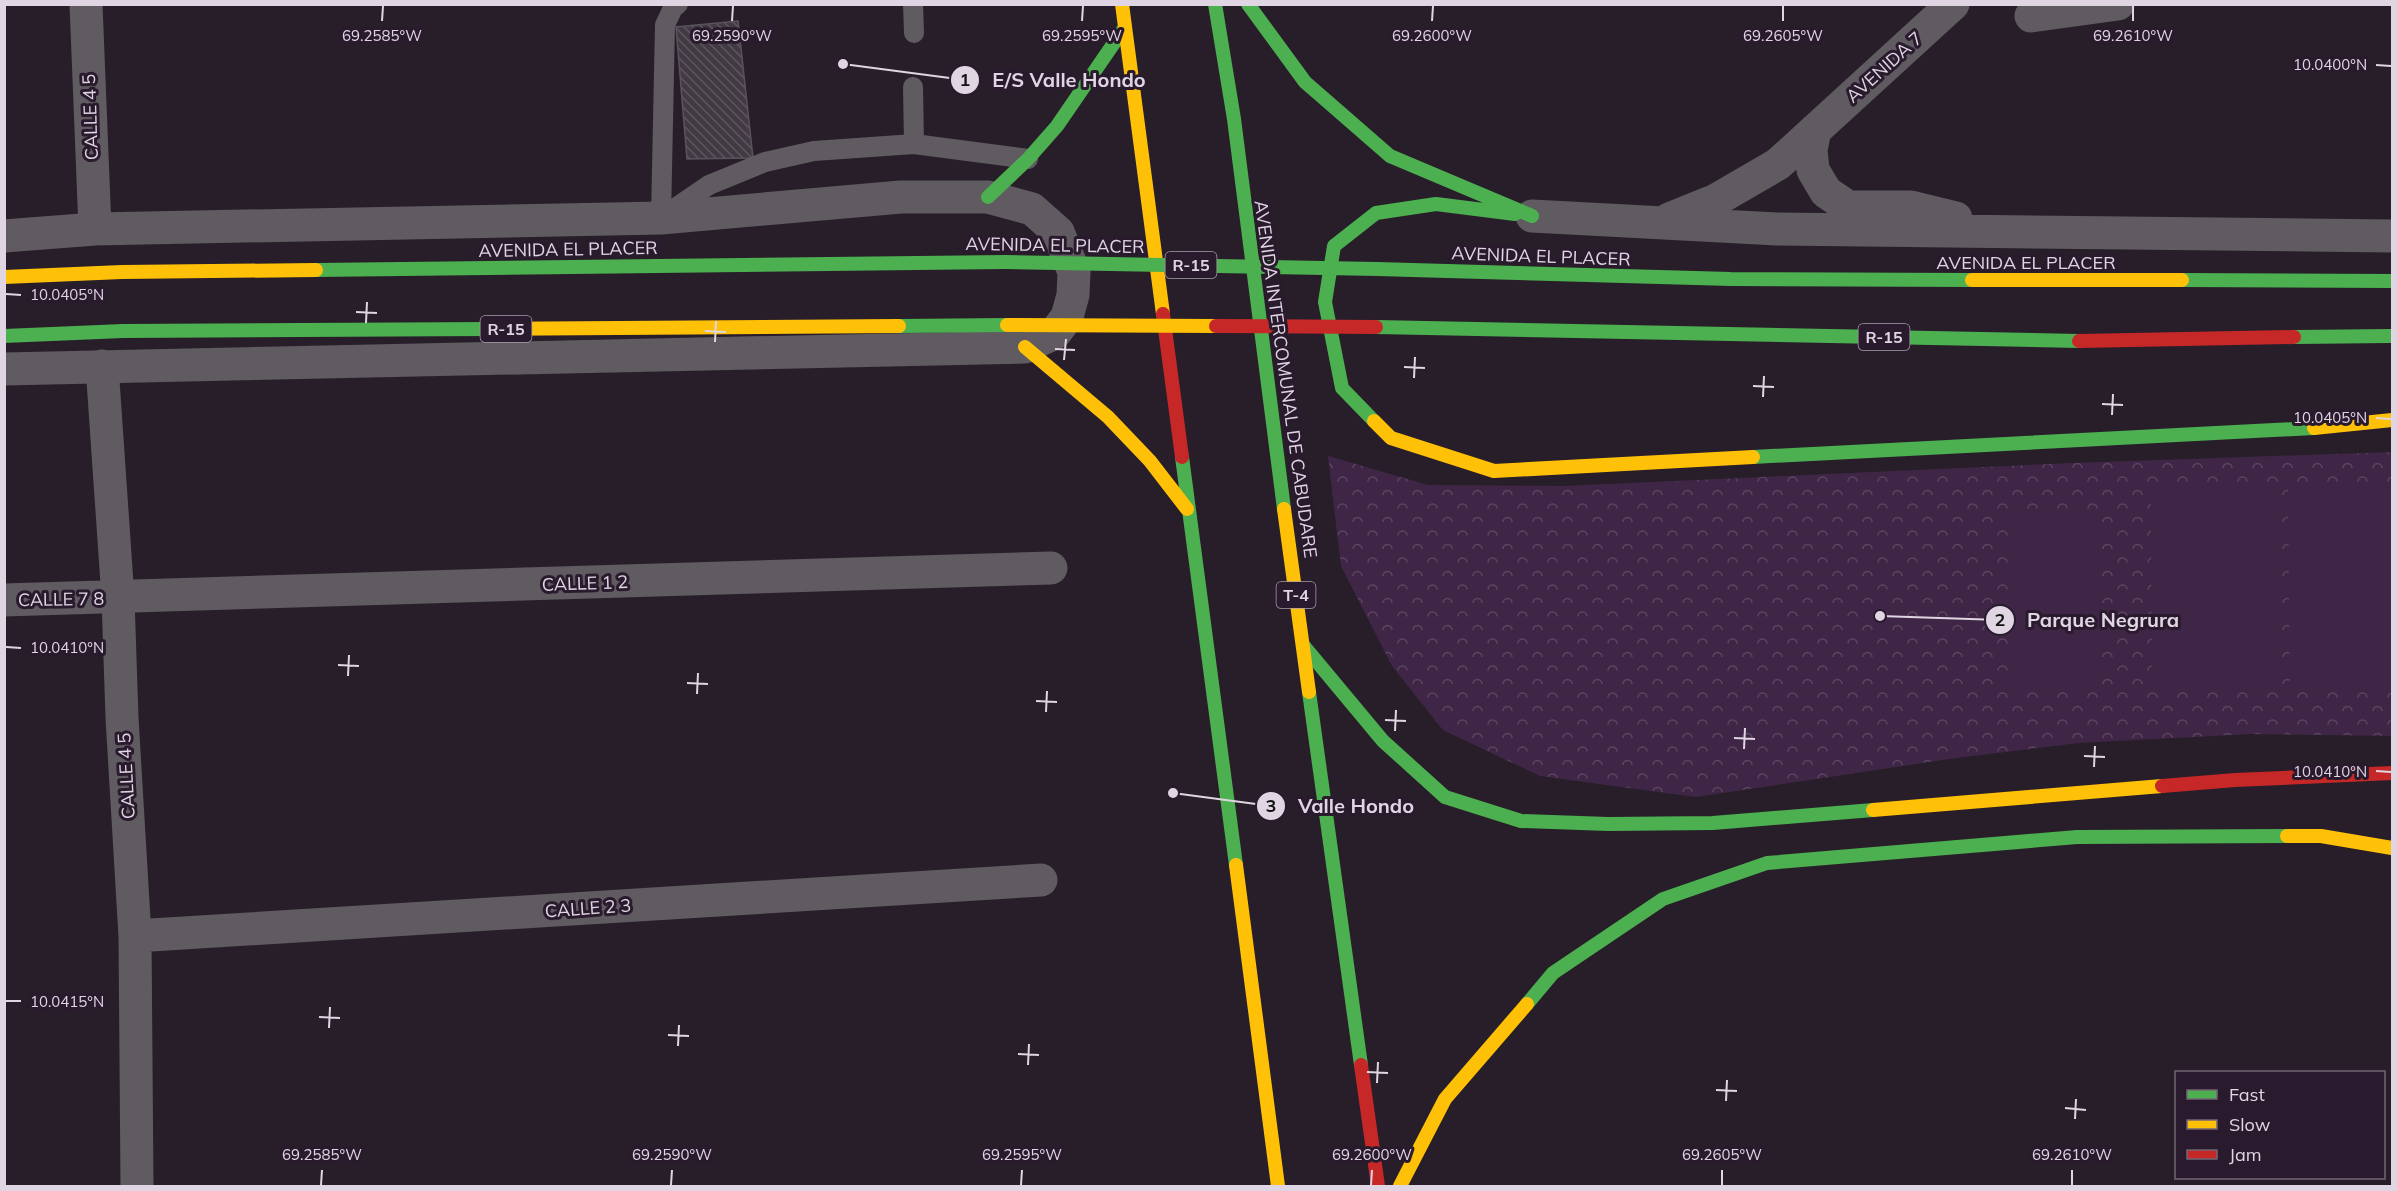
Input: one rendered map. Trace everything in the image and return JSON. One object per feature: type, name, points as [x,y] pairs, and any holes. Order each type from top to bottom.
[{"type":"main road","points":[[1122,4],[1278,1186]]},
{"type":"main road","name":"AVENIDA INTERCOMUNAL DE CABUDARE","points":[[1215,4],[1234,120],[1263,358],[1378,1186]]},
{"type":"main road","points":[[1248,4],[1305,81],[1390,156],[1532,216]]},
{"type":"main road","points":[[988,197],[1028,159],[1057,126],[1125,27]]},
{"type":"main road","points":[[1532,216],[1436,204],[1376,213],[1334,246],[1325,302],[1342,388],[1391,438],[1494,471],[2333,427],[2392,420]]},
{"type":"main road","name":"AVENIDA EL PLACER","points":[[4,277],[122,272],[1005,261],[1731,279],[2392,281]]},
{"type":"main road","name":"R-15","points":[[4,336],[123,331],[1016,336],[1376,327],[2046,341],[2392,336]]},
{"type":"main road","points":[[1016,336],[1108,417],[1150,461],[1187,509]]},
{"type":"main road","points":[[1303,645],[1383,741],[1445,797],[1521,821],[1608,824],[1713,823],[2235,780],[2392,773]]},
{"type":"main road","points":[[1400,1186],[1445,1099],[1553,973],[1663,899],[1767,863],[2077,837],[2321,836],[2392,848]]},
{"type":"street","name":"CALLE 4 5","points":[[86,4],[95,229]]},
{"type":"street","name":"AVENIDA 7","points":[[1659,223],[1716,200],[1778,164],[1953,4]]},
{"type":"street","points":[[2031,16],[2118,4]]},
{"type":"street","points":[[1815,130],[1811,150],[1813,170],[1826,192],[1848,207],[1911,207],[2012,232]]},
{"type":"street","points":[[4,236],[95,229],[661,218],[901,197],[988,197],[1032,209],[1058,232],[1074,272],[1074,295],[1067,317],[1055,333],[4,369]]},
{"type":"street","points":[[1532,216],[1777,229],[2392,236]]},
{"type":"street","name":"CALLE 4 5","points":[[102,366],[118,598],[122,718],[135,936],[137,1186]]},
{"type":"street","name":"CALLE 1 2","points":[[118,598],[1051,568]]},
{"type":"street","name":"CALLE 7 8","points":[[4,600],[118,598]]},
{"type":"street","name":"CALLE 2 3","points":[[135,936],[1041,880]]},
{"type":"lane","points":[[661,218],[665,25],[673,8],[678,4]]},
{"type":"lane","points":[[913,4],[914,33]]},
{"type":"lane","points":[[914,87],[914,144]]},
{"type":"lane","points":[[661,218],[709,184],[765,162],[814,151],[914,144],[1028,159]]},
{"type":"lane","points":[[2333,427],[2392,424]]},
{"type":"green space","points":[[2392,452],[2392,736],[2251,734],[2078,743],[1956,758],[1696,797],[1540,776],[1443,730],[1392,666],[1341,566],[1328,456],[1428,485],[1564,486],[2072,463]]},
{"type":"green space","points":[[2288,487],[2392,489],[2392,688],[2290,689]]},
{"type":"green space","points":[[2151,489],[2277,489],[2280,689],[2152,690]]},
{"type":"green space","points":[[2097,511],[2102,683],[2011,687],[2008,512]]},
{"type":"building","points":[[738,21],[753,158],[687,159],[676,27]]},
{"type":"traffic: fast","points":[[1215,4],[1234,119],[1284,509]]},
{"type":"traffic: fast","points":[[1248,4],[1305,82],[1390,156],[1532,216]]},
{"type":"traffic: fast","points":[[988,197],[1028,159],[1057,126],[1125,27]]},
{"type":"traffic: fast","points":[[1374,421],[1342,388],[1325,302],[1334,246],[1376,213],[1436,204],[1515,214]]},
{"type":"traffic: fast","points":[[316,270],[1005,262]]},
{"type":"traffic: fast","points":[[1005,262],[1377,269]]},
{"type":"traffic: fast","points":[[1377,269],[1731,279],[1972,280]]},
{"type":"traffic: fast","points":[[2182,280],[2392,281]]},
{"type":"traffic: fast","points":[[899,326],[1007,325]]},
{"type":"traffic: fast","points":[[1376,327],[2079,341]]},
{"type":"traffic: fast","points":[[4,336],[123,331],[490,329]]},
{"type":"traffic: fast","points":[[2294,337],[2392,336]]},
{"type":"traffic: fast","points":[[1753,457],[2314,428]]},
{"type":"traffic: fast","points":[[1182,457],[1236,865]]},
{"type":"traffic: fast","points":[[1303,645],[1383,741],[1445,797],[1521,821],[1608,824],[1713,823],[1873,810]]},
{"type":"traffic: fast","points":[[1309,692],[1361,1065]]},
{"type":"traffic: fast","points":[[1527,1004],[1553,973],[1663,899],[1767,863],[2077,837],[2287,836]]},
{"type":"traffic: slow","points":[[1122,4],[1163,314]]},
{"type":"traffic: slow","points":[[4,277],[122,272],[316,270]]},
{"type":"traffic: slow","points":[[1972,280],[2182,280]]},
{"type":"traffic: slow","points":[[1007,325],[1216,326]]},
{"type":"traffic: slow","points":[[490,329],[899,326]]},
{"type":"traffic: slow","points":[[1025,347],[1108,417],[1150,461],[1187,509]]},
{"type":"traffic: slow","points":[[2314,428],[2392,420]]},
{"type":"traffic: slow","points":[[1374,421],[1391,438],[1494,471],[1753,457]]},
{"type":"traffic: slow","points":[[1284,509],[1309,692]]},
{"type":"traffic: slow","points":[[1873,810],[2162,786]]},
{"type":"traffic: slow","points":[[2287,836],[2321,836],[2392,848]]},
{"type":"traffic: slow","points":[[1236,865],[1278,1186]]},
{"type":"traffic: slow","points":[[1400,1186],[1445,1099],[1527,1004]]},
{"type":"traffic: jam","points":[[1163,314],[1182,457]]},
{"type":"traffic: jam","points":[[1216,326],[1376,327]]},
{"type":"traffic: jam","points":[[2079,341],[2294,337]]},
{"type":"traffic: jam","points":[[2162,786],[2235,780],[2392,773]]},
{"type":"traffic: jam","points":[[1361,1065],[1378,1186]]},
{"type":"place","name":"E/S Valle Hondo","points":[[843,64]]},
{"type":"place","name":"Parque Negrura","points":[[1880,616]]},
{"type":"place","name":"Valle Hondo","points":[[1173,793]]}]
